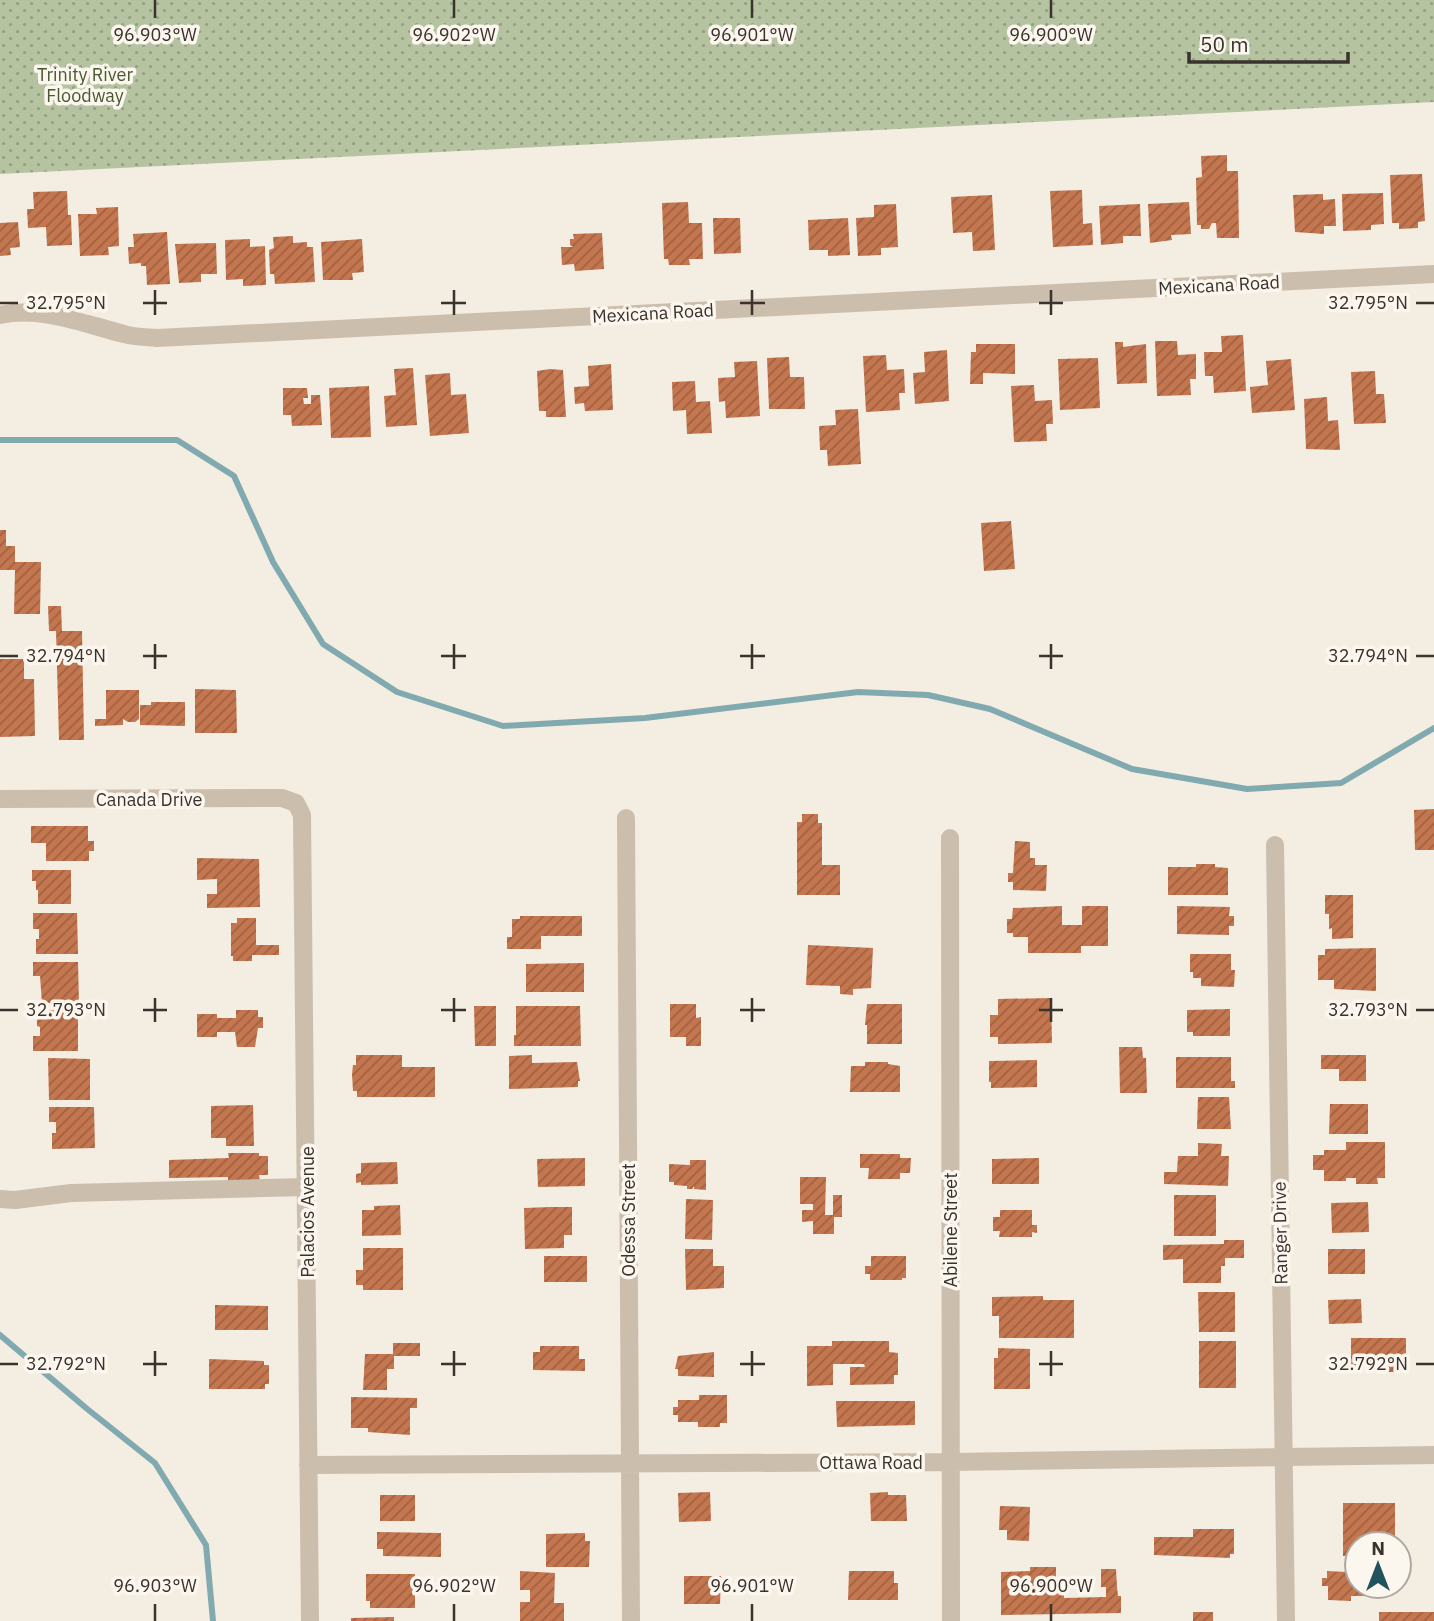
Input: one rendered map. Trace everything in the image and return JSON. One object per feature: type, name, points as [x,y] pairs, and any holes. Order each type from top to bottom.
[{"type":"street","name":"Mexicana Road","points":[[0,315],[41,314],[89,323],[125,335],[157,338],[1434,274]]},
{"type":"street","name":"Canada Drive","points":[[0,799],[282,798],[296,803]]},
{"type":"street","name":"Palacios Avenue","points":[[296,803],[302,816],[310,1621]]},
{"type":"street","name":"Odessa Street","points":[[626,818],[631,1621]]},
{"type":"street","name":"Abilene Street","points":[[950,838],[951,1621]]},
{"type":"street","name":"Ranger Drive","points":[[1275,845],[1286,1621]]},
{"type":"street","points":[[0,1199],[15,1200],[71,1193],[307,1188]]},
{"type":"street","name":"Ottawa Road","points":[[308,1465],[950,1462],[1434,1455]]},
{"type":"green space","name":"Trinity River Floodway","points":[[0,0],[1434,0],[1434,102],[0,174]]},
{"type":"building","points":[[1227,155],[1227,171],[1238,171],[1239,238],[1217,238],[1216,223],[1212,223],[1209,229],[1201,229],[1201,225],[1197,225],[1196,178],[1202,177],[1201,156]]},
{"type":"building","points":[[1422,174],[1425,221],[1418,222],[1418,228],[1399,229],[1399,223],[1392,223],[1390,175]]},
{"type":"building","points":[[1082,190],[1083,224],[1092,223],[1093,245],[1053,247],[1050,191]]},
{"type":"building","points":[[67,191],[72,245],[47,246],[46,227],[28,228],[27,209],[34,209],[33,192]]},
{"type":"building","points":[[1383,193],[1384,224],[1371,225],[1371,230],[1343,231],[1342,194]]},
{"type":"building","points":[[1323,194],[1323,200],[1335,199],[1336,226],[1324,226],[1324,234],[1295,232],[1293,195]]},
{"type":"building","points":[[992,195],[995,250],[973,251],[972,232],[953,233],[951,197]]},
{"type":"building","points":[[688,202],[689,223],[702,223],[703,259],[689,259],[690,265],[669,265],[668,259],[664,259],[662,203]]},
{"type":"building","points":[[1189,202],[1191,234],[1171,235],[1172,240],[1150,243],[1148,204]]},
{"type":"building","points":[[896,204],[898,247],[881,248],[881,255],[858,256],[856,218],[874,217],[874,205]]},
{"type":"building","points":[[1140,204],[1141,236],[1123,236],[1123,243],[1101,245],[1099,206]]},
{"type":"building","points":[[118,207],[119,246],[108,247],[109,255],[80,256],[78,214],[97,214],[96,208]]},
{"type":"building","points":[[713,218],[740,218],[741,253],[714,254]]},
{"type":"building","points":[[848,218],[850,255],[828,256],[828,250],[809,250],[808,220]]},
{"type":"building","points":[[18,222],[20,247],[10,248],[11,255],[0,256],[0,223]]},
{"type":"building","points":[[167,232],[170,284],[147,285],[146,266],[141,266],[141,263],[129,264],[128,247],[134,247],[133,234]]},
{"type":"building","points":[[602,233],[604,269],[575,271],[574,264],[562,265],[561,247],[573,247],[570,245],[570,239],[574,239],[573,234]]},
{"type":"building","points":[[293,236],[293,243],[307,242],[307,247],[313,247],[315,282],[275,284],[274,274],[270,274],[269,250],[274,248],[273,237]]},
{"type":"building","points":[[250,239],[250,247],[265,246],[266,285],[243,286],[243,279],[226,280],[225,240]]},
{"type":"building","points":[[362,239],[364,272],[352,273],[353,280],[323,280],[321,242]]},
{"type":"building","points":[[216,243],[217,274],[201,274],[201,282],[179,283],[175,244]]},
{"type":"building","points":[[1243,335],[1246,391],[1214,393],[1213,376],[1205,376],[1204,352],[1222,352],[1221,336]]},
{"type":"building","points":[[1155,341],[1177,341],[1178,355],[1196,354],[1196,379],[1190,379],[1191,395],[1157,396]]},
{"type":"building","points":[[1115,342],[1123,342],[1123,347],[1146,344],[1147,383],[1117,384]]},
{"type":"building","points":[[976,344],[1015,344],[1015,374],[983,373],[983,384],[970,384],[971,352],[976,352]]},
{"type":"building","points":[[947,350],[949,401],[915,404],[913,373],[925,372],[924,352]]},
{"type":"building","points":[[886,355],[887,370],[904,369],[905,393],[899,393],[900,410],[866,412],[863,356]]},
{"type":"building","points":[[789,357],[790,377],[804,377],[805,409],[769,409],[767,358]]},
{"type":"building","points":[[1098,358],[1100,408],[1060,410],[1058,359]]},
{"type":"building","points":[[1291,359],[1295,410],[1252,413],[1250,387],[1268,385],[1266,361]]},
{"type":"building","points":[[757,361],[760,416],[726,418],[725,401],[719,402],[718,378],[735,377],[734,362]]},
{"type":"building","points":[[611,364],[613,410],[585,411],[584,403],[575,404],[574,387],[589,386],[588,366]]},
{"type":"building","points":[[413,368],[417,425],[386,427],[384,396],[396,395],[394,369]]},
{"type":"building","points":[[563,370],[566,417],[546,417],[546,411],[539,411],[537,371]]},
{"type":"building","points":[[1375,371],[1376,394],[1384,394],[1386,423],[1354,424],[1351,372]]},
{"type":"building","points":[[450,373],[451,395],[466,394],[469,433],[430,436],[425,375]]},
{"type":"building","points":[[695,381],[696,402],[710,401],[712,433],[687,434],[686,410],[673,411],[672,382]]},
{"type":"building","points":[[1034,385],[1035,401],[1052,400],[1053,424],[1046,424],[1047,441],[1014,442],[1011,386]]},
{"type":"building","points":[[369,386],[371,437],[331,438],[329,388]]},
{"type":"building","points":[[283,388],[307,388],[308,398],[303,398],[304,404],[311,404],[311,395],[320,395],[322,425],[292,426],[291,415],[283,415]]},
{"type":"building","points":[[1327,397],[1328,421],[1338,420],[1340,450],[1306,449],[1304,399]]},
{"type":"building","points":[[858,409],[861,464],[828,466],[827,450],[820,450],[819,426],[836,425],[835,410]]},
{"type":"building","points":[[1011,521],[1015,569],[984,571],[981,523]]},
{"type":"building","points":[[0,530],[6,530],[6,546],[15,546],[15,562],[41,562],[40,614],[14,614],[15,570],[0,570]]},
{"type":"building","points":[[48,606],[61,606],[62,631],[82,631],[84,740],[59,740],[56,631],[49,631]]},
{"type":"building","points":[[0,659],[24,659],[24,679],[34,679],[35,736],[0,737]]},
{"type":"building","points":[[195,689],[236,690],[237,733],[195,733]]},
{"type":"building","points":[[106,690],[139,690],[139,719],[128,722],[123,719],[123,725],[95,726],[95,719],[106,719]]},
{"type":"building","points":[[151,702],[185,702],[185,726],[140,725],[140,705],[151,705]]},
{"type":"building","points":[[1434,809],[1434,850],[1415,850],[1414,810]]},
{"type":"building","points":[[802,814],[818,814],[818,823],[822,823],[822,865],[840,865],[840,895],[797,895],[797,822],[802,822]]},
{"type":"building","points":[[31,826],[88,826],[88,841],[94,841],[94,851],[89,851],[89,861],[46,861],[46,843],[31,843]]},
{"type":"building","points":[[1015,841],[1030,842],[1030,858],[1035,858],[1035,865],[1047,865],[1046,891],[1013,890],[1013,882],[1008,882],[1008,873],[1013,873]]},
{"type":"building","points":[[197,858],[259,859],[260,907],[207,908],[207,894],[217,894],[217,879],[197,880]]},
{"type":"building","points":[[1196,864],[1215,864],[1215,867],[1228,868],[1228,895],[1168,895],[1168,867],[1196,867]]},
{"type":"building","points":[[32,870],[71,870],[71,904],[38,904],[38,890],[36,881],[32,881]]},
{"type":"building","points":[[1325,895],[1353,895],[1353,938],[1332,939],[1329,914],[1325,914]]},
{"type":"building","points":[[1062,906],[1062,925],[1082,925],[1082,906],[1108,906],[1108,946],[1081,946],[1081,953],[1028,953],[1028,937],[1013,937],[1013,933],[1007,933],[1007,919],[1012,919],[1013,908]]},
{"type":"building","points":[[1177,906],[1230,907],[1229,916],[1234,916],[1234,926],[1229,926],[1229,935],[1177,934]]},
{"type":"building","points":[[33,913],[77,913],[78,954],[36,954],[39,929],[33,929]]},
{"type":"building","points":[[520,916],[582,916],[582,936],[541,936],[541,949],[507,949],[507,937],[512,937],[512,919],[520,919]]},
{"type":"building","points":[[237,918],[256,918],[256,945],[279,945],[279,955],[252,955],[252,961],[233,961],[231,923],[237,923]]},
{"type":"building","points":[[808,945],[873,948],[871,988],[853,989],[853,995],[840,994],[840,986],[806,985]]},
{"type":"building","points":[[1376,948],[1376,991],[1334,989],[1334,980],[1318,980],[1318,955],[1325,955],[1325,949]]},
{"type":"building","points":[[1190,954],[1231,954],[1231,970],[1235,970],[1234,987],[1201,986],[1201,978],[1193,978],[1193,972],[1190,972]]},
{"type":"building","points":[[33,962],[78,962],[79,1003],[42,1003],[40,976],[33,976]]},
{"type":"building","points":[[584,963],[584,992],[526,992],[526,964]]},
{"type":"building","points":[[1051,998],[1052,1043],[998,1044],[998,1037],[990,1037],[990,1015],[998,1015],[998,999]]},
{"type":"building","points":[[670,1004],[696,1004],[696,1018],[701,1017],[701,1046],[686,1046],[686,1037],[670,1037]]},
{"type":"building","points":[[867,1004],[902,1004],[902,1044],[867,1044]]},
{"type":"building","points":[[474,1006],[496,1006],[496,1046],[475,1046]]},
{"type":"building","points":[[516,1006],[580,1006],[581,1046],[514,1046]]},
{"type":"building","points":[[1230,1009],[1230,1036],[1193,1036],[1193,1032],[1187,1032],[1187,1010]]},
{"type":"building","points":[[37,1010],[78,1010],[78,1051],[33,1051],[33,1036],[40,1036]]},
{"type":"building","points":[[236,1010],[258,1010],[258,1017],[263,1017],[263,1028],[258,1028],[255,1047],[237,1047],[235,1032],[217,1032],[217,1037],[197,1037],[197,1014],[236,1018]]},
{"type":"building","points":[[1119,1047],[1142,1047],[1143,1058],[1146,1058],[1147,1093],[1120,1093]]},
{"type":"building","points":[[356,1055],[402,1055],[402,1067],[435,1067],[435,1097],[357,1097],[357,1091],[353,1091],[352,1074]]},
{"type":"building","points":[[532,1055],[532,1063],[577,1062],[580,1081],[578,1087],[509,1089],[509,1056]]},
{"type":"building","points":[[1321,1055],[1366,1055],[1366,1081],[1339,1081],[1339,1069],[1321,1069]]},
{"type":"building","points":[[1176,1057],[1231,1057],[1231,1081],[1235,1081],[1235,1088],[1176,1088]]},
{"type":"building","points":[[48,1058],[90,1059],[90,1100],[49,1100]]},
{"type":"building","points":[[1037,1060],[1037,1087],[991,1088],[989,1061]]},
{"type":"building","points":[[865,1062],[888,1062],[900,1066],[900,1092],[850,1092],[851,1066],[865,1066]]},
{"type":"building","points":[[1198,1097],[1229,1097],[1231,1129],[1197,1129]]},
{"type":"building","points":[[1330,1104],[1368,1104],[1368,1134],[1329,1134]]},
{"type":"building","points":[[253,1105],[254,1146],[226,1146],[226,1138],[211,1138],[211,1106]]},
{"type":"building","points":[[49,1107],[94,1107],[95,1148],[52,1149],[52,1133],[56,1133],[56,1122],[49,1122]]},
{"type":"building","points":[[1346,1142],[1385,1142],[1385,1178],[1377,1178],[1378,1184],[1356,1184],[1356,1178],[1324,1181],[1324,1170],[1313,1170],[1313,1155],[1324,1155],[1324,1150],[1346,1150]]},
{"type":"building","points":[[1198,1143],[1222,1144],[1221,1156],[1229,1156],[1228,1186],[1164,1184],[1164,1172],[1177,1172],[1178,1156],[1198,1156]]},
{"type":"building","points":[[228,1153],[259,1153],[259,1156],[268,1156],[268,1175],[259,1175],[260,1183],[228,1183],[228,1177],[169,1178],[169,1160],[229,1158]]},
{"type":"building","points":[[860,1154],[900,1154],[900,1158],[911,1158],[910,1173],[900,1173],[900,1179],[868,1179],[869,1168],[860,1168]]},
{"type":"building","points":[[585,1158],[585,1186],[538,1187],[537,1159]]},
{"type":"building","points":[[1039,1158],[1039,1184],[992,1184],[992,1159]]},
{"type":"building","points":[[690,1160],[706,1160],[706,1190],[694,1189],[694,1186],[687,1189],[687,1186],[669,1182],[669,1164],[690,1165]]},
{"type":"building","points":[[397,1162],[398,1184],[356,1183],[356,1174],[361,1173],[361,1163]]},
{"type":"building","points":[[800,1177],[826,1177],[825,1215],[833,1215],[833,1195],[842,1195],[842,1217],[834,1217],[834,1234],[813,1234],[813,1221],[802,1222],[802,1210],[813,1210],[813,1204],[800,1204]]},
{"type":"building","points":[[1174,1195],[1216,1195],[1216,1236],[1174,1236]]},
{"type":"building","points":[[686,1199],[713,1200],[712,1240],[685,1239]]},
{"type":"building","points":[[1368,1202],[1369,1232],[1332,1233],[1331,1203]]},
{"type":"building","points":[[400,1205],[401,1235],[362,1236],[362,1210],[374,1210],[374,1206]]},
{"type":"building","points":[[572,1207],[572,1235],[564,1235],[564,1248],[525,1249],[524,1208]]},
{"type":"building","points":[[1000,1210],[1032,1210],[1032,1225],[1037,1225],[1037,1233],[1032,1232],[1032,1237],[999,1237],[1000,1231],[993,1231],[993,1217],[1000,1217]]},
{"type":"building","points":[[1224,1240],[1244,1240],[1244,1258],[1225,1258],[1225,1266],[1221,1266],[1221,1283],[1183,1283],[1183,1259],[1163,1260],[1163,1245],[1224,1244]]},
{"type":"building","points":[[363,1248],[403,1248],[403,1290],[363,1290],[363,1285],[356,1285],[356,1270],[363,1270]]},
{"type":"building","points":[[685,1249],[713,1249],[713,1266],[724,1266],[724,1288],[686,1290]]},
{"type":"building","points":[[1328,1249],[1365,1249],[1365,1274],[1328,1274]]},
{"type":"building","points":[[544,1256],[587,1256],[587,1282],[544,1282]]},
{"type":"building","points":[[871,1256],[906,1256],[906,1278],[870,1280],[870,1274],[865,1274],[865,1266],[871,1266]]},
{"type":"building","points":[[1198,1292],[1235,1292],[1235,1332],[1199,1332]]},
{"type":"building","points":[[1043,1296],[1043,1300],[1074,1300],[1074,1338],[999,1338],[999,1316],[992,1316],[992,1297]]},
{"type":"building","points":[[1361,1299],[1362,1323],[1329,1324],[1328,1300]]},
{"type":"building","points":[[215,1305],[268,1306],[268,1330],[215,1330]]},
{"type":"building","points":[[1351,1338],[1406,1338],[1406,1372],[1379,1372],[1379,1366],[1351,1366]]},
{"type":"building","points":[[832,1341],[889,1341],[889,1352],[898,1353],[898,1375],[894,1375],[894,1384],[850,1385],[850,1367],[865,1367],[864,1364],[833,1364],[833,1385],[807,1386],[807,1346],[832,1346]]},
{"type":"building","points":[[1199,1341],[1236,1341],[1236,1388],[1199,1388]]},
{"type":"building","points":[[393,1343],[420,1343],[420,1356],[394,1356],[394,1369],[387,1369],[387,1390],[363,1390],[365,1354],[393,1354]]},
{"type":"building","points":[[540,1346],[579,1346],[579,1359],[585,1359],[585,1371],[533,1370],[533,1352],[540,1352]]},
{"type":"building","points":[[998,1348],[1030,1349],[1030,1389],[994,1389],[994,1358],[998,1358]]},
{"type":"building","points":[[714,1352],[714,1377],[678,1376],[678,1369],[675,1369],[678,1356]]},
{"type":"building","points":[[209,1359],[264,1361],[264,1365],[269,1365],[269,1384],[265,1384],[265,1389],[209,1389]]},
{"type":"building","points":[[699,1395],[727,1395],[727,1423],[720,1423],[720,1427],[698,1427],[698,1422],[678,1422],[678,1415],[673,1415],[673,1407],[678,1407],[678,1400],[699,1400]]},
{"type":"building","points":[[351,1397],[417,1398],[417,1408],[410,1408],[410,1435],[351,1428]]},
{"type":"building","points":[[836,1401],[915,1401],[915,1425],[837,1427]]},
{"type":"building","points":[[710,1492],[711,1521],[679,1522],[678,1493]]},
{"type":"building","points":[[888,1492],[888,1495],[906,1495],[907,1521],[871,1521],[870,1493]]},
{"type":"building","points":[[380,1495],[415,1495],[415,1521],[380,1521]]},
{"type":"building","points":[[1343,1503],[1395,1503],[1395,1530],[1343,1530]]},
{"type":"building","points":[[1000,1506],[1030,1507],[1029,1541],[1007,1540],[1007,1530],[999,1530]]},
{"type":"building","points":[[1193,1529],[1234,1529],[1234,1554],[1230,1554],[1230,1558],[1154,1555],[1154,1537],[1193,1537]]},
{"type":"building","points":[[377,1532],[441,1533],[441,1557],[383,1556],[383,1549],[377,1549]]},
{"type":"building","points":[[585,1533],[585,1541],[590,1541],[589,1567],[546,1567],[546,1534]]},
{"type":"building","points":[[1030,1567],[1056,1567],[1056,1593],[1064,1593],[1064,1598],[1106,1597],[1106,1587],[1101,1587],[1101,1569],[1116,1569],[1121,1613],[1001,1615],[1001,1572],[1030,1571]]},
{"type":"building","points":[[520,1571],[555,1573],[554,1603],[564,1603],[564,1621],[520,1621],[520,1602],[530,1602],[530,1590],[520,1590]]},
{"type":"building","points":[[849,1571],[894,1571],[894,1583],[898,1583],[898,1600],[848,1600]]},
{"type":"building","points":[[1327,1571],[1343,1572],[1343,1600],[1351,1601],[1328,1600],[1328,1586],[1322,1586],[1322,1578],[1327,1578]]},
{"type":"building","points":[[366,1574],[415,1574],[415,1608],[370,1608],[370,1601],[366,1601]]},
{"type":"building","points":[[684,1576],[721,1576],[720,1604],[684,1604]]},
{"type":"building","points":[[1193,1612],[1213,1612],[1213,1621],[1193,1621]]},
{"type":"building","points":[[1379,1612],[1434,1612],[1434,1621],[1379,1621]]},
{"type":"building","points":[[394,1617],[394,1621],[351,1621],[351,1618]]},
{"type":"waterway","points":[[0,440],[177,440],[234,476],[273,562],[323,644],[397,692],[503,726],[645,718],[858,692],[928,695],[990,709],[1132,769],[1247,789],[1341,783],[1434,728]]},
{"type":"waterway","points":[[0,1335],[155,1463],[206,1545],[213,1621]]}]
